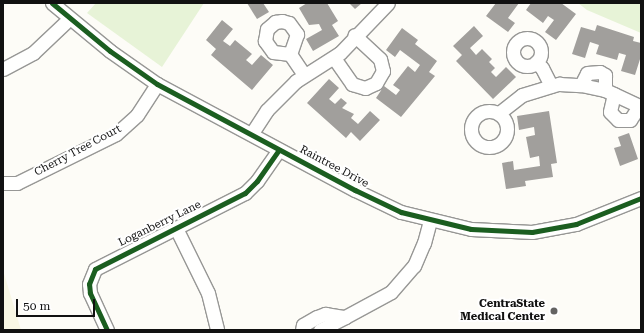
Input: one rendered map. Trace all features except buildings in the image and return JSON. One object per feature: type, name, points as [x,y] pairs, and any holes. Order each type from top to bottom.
[{"type":"street","name":"Raintree Drive","points":[[52,3],[69,19],[157,84],[384,205],[430,220],[486,231],[532,232],[583,222],[641,198]]},
{"type":"street","points":[[252,134],[267,110],[304,75],[334,58],[354,36],[381,13],[388,3]]},
{"type":"street","points":[[3,69],[33,53],[69,19]]},
{"type":"street","points":[[334,58],[352,84],[365,88],[376,83],[383,71],[380,59],[354,36]]},
{"type":"street","points":[[290,54],[304,75]]},
{"type":"street","points":[[536,62],[542,68],[551,86]]},
{"type":"street","points":[[499,113],[522,95],[551,86],[581,85],[587,73],[600,72],[605,75],[610,92],[610,112],[618,120],[630,120],[640,106],[610,92]]},
{"type":"street","name":"Cherry Tree Court","points":[[3,183],[17,183],[116,134],[137,115],[157,84]]},
{"type":"street","name":"Loganberry Lane","points":[[107,330],[90,292],[89,284],[95,269],[245,193],[257,181],[279,150]]},
{"type":"street","points":[[320,330],[378,302],[403,280],[422,249],[430,220]]},
{"type":"street","name":"Loganberry Lane","points":[[176,228],[208,293],[217,330]]},
{"type":"street","points":[[302,330],[308,322],[325,314],[345,317]]},
{"type":"shaded area","points":[[3,270],[21,330],[3,330]]},
{"type":"green space","points":[[96,3],[204,3],[162,67],[87,13]]},
{"type":"green space","points":[[578,3],[641,3],[641,33],[587,10]]},
{"type":"cycle path","points":[[52,3],[110,51],[157,84],[355,190],[401,212],[471,229],[532,232],[576,224],[641,198]]},
{"type":"cycle path","points":[[107,330],[90,293],[89,284],[95,269],[245,193],[257,181],[279,150]]},
{"type":"place","name":"CentraState Medical Center","points":[[554,311]]}]
